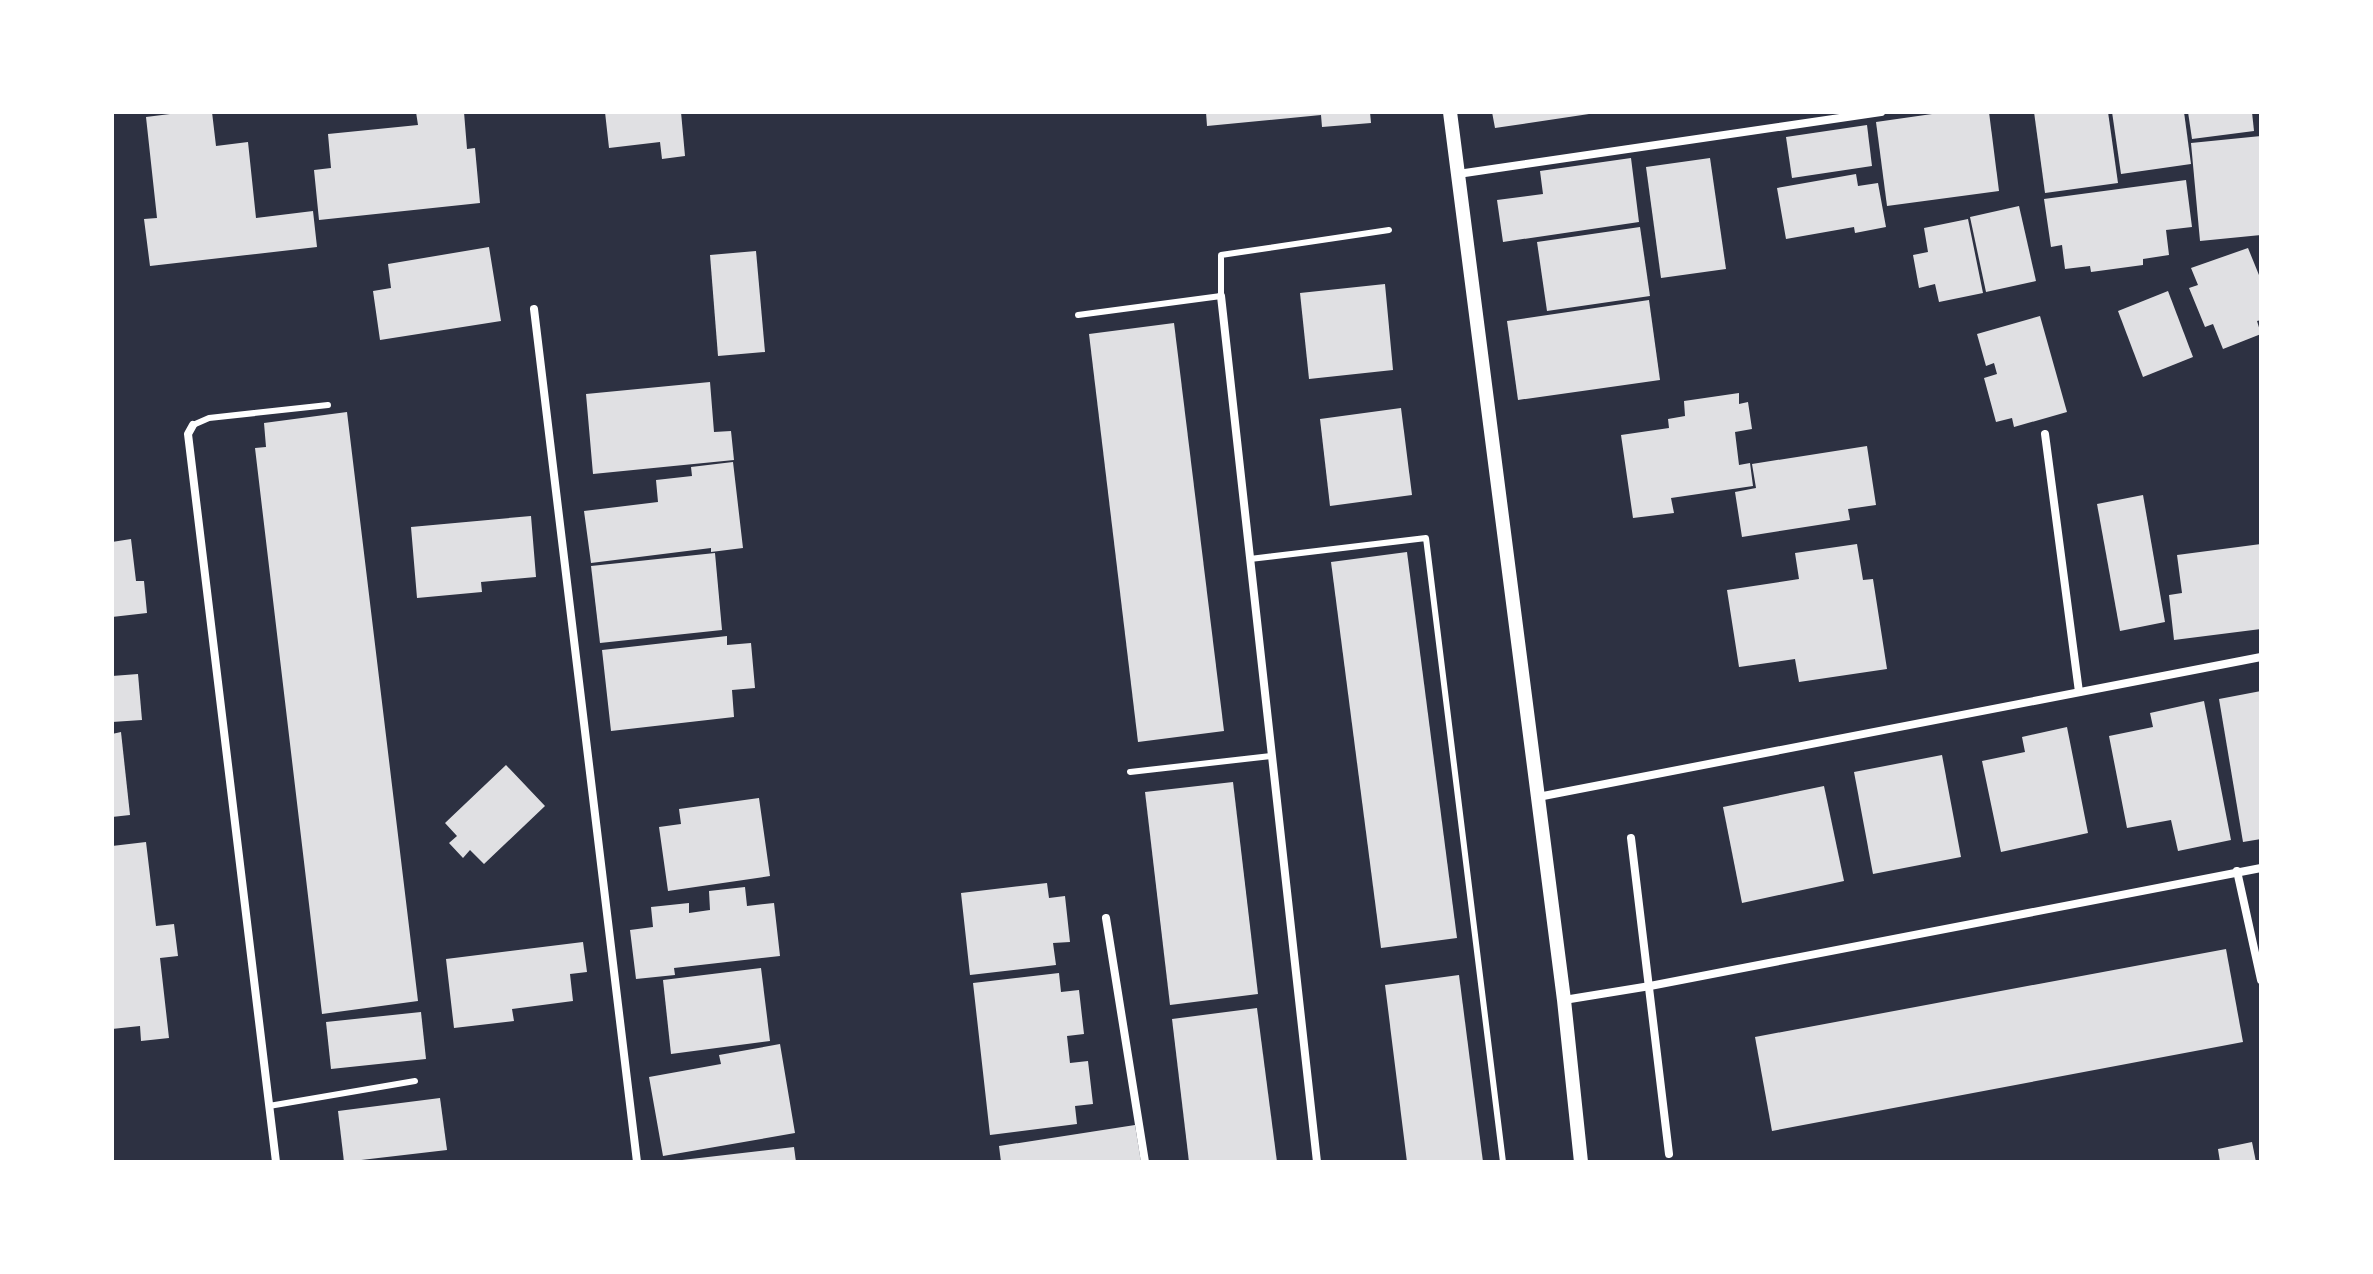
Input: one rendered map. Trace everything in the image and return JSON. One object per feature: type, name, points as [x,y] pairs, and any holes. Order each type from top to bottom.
[{"type":"street","points":[[1450,112],[1564,1000],[1581,1162]]},
{"type":"street","points":[[1458,174],[1881,112]]},
{"type":"street","points":[[1221,296],[1317,1162]]},
{"type":"street","points":[[534,309],[637,1162]]},
{"type":"street","points":[[193,425],[188,434],[276,1162]]},
{"type":"street","points":[[2045,434],[2079,692]]},
{"type":"street","points":[[1538,797],[2261,657]]},
{"type":"street","points":[[1631,838],[1669,1154]]},
{"type":"street","points":[[1564,1000],[2261,868]]},
{"type":"street","points":[[2237,871],[2261,980]]},
{"type":"street","points":[[1106,918],[1145,1162]]},
{"type":"lane","points":[[1078,315],[1221,296],[1221,255],[1389,230]]},
{"type":"lane","points":[[193,425],[209,418],[328,405]]},
{"type":"lane","points":[[1250,559],[1426,538],[1503,1162]]},
{"type":"lane","points":[[1130,772],[1271,756]]},
{"type":"lane","points":[[269,1106],[415,1081]]},
{"type":"building","points":[[212,112],[216,146],[248,142],[256,218],[313,211],[317,247],[150,266],[144,219],[157,218],[146,117]]},
{"type":"building","points":[[416,112],[464,112],[467,149],[475,148],[480,203],[319,220],[314,170],[331,168],[328,134],[418,125]]},
{"type":"building","points":[[605,112],[681,112],[685,156],[662,159],[660,142],[609,148]]},
{"type":"building","points":[[1206,112],[1370,112],[1371,123],[1322,127],[1321,115],[1207,126]]},
{"type":"building","points":[[1492,112],[1588,112],[1589,114],[1495,128]]},
{"type":"building","points":[[1946,112],[1989,112],[1999,191],[1887,206],[1876,122]]},
{"type":"building","points":[[2034,112],[2108,112],[2118,183],[2045,193]]},
{"type":"building","points":[[2112,112],[2184,112],[2191,164],[2121,174]]},
{"type":"building","points":[[2188,112],[2252,112],[2254,131],[2192,139]]},
{"type":"building","points":[[1867,125],[1872,166],[1792,178],[1786,137]]},
{"type":"building","points":[[2261,136],[2261,235],[2200,241],[2191,143]]},
{"type":"building","points":[[1631,158],[1639,222],[1503,242],[1497,200],[1543,194],[1540,171]]},
{"type":"building","points":[[1710,158],[1726,269],[1661,278],[1646,167]]},
{"type":"building","points":[[1856,174],[1858,186],[1878,183],[1886,227],[1855,233],[1854,227],[1786,239],[1777,188]]},
{"type":"building","points":[[2186,180],[2192,227],[2166,230],[2169,255],[2143,259],[2143,265],[2091,272],[2090,266],[2065,269],[2062,245],[2051,247],[2044,199]]},
{"type":"building","points":[[2019,206],[2036,281],[1986,292],[1970,217]]},
{"type":"building","points":[[1968,219],[1983,293],[1939,302],[1935,284],[1919,288],[1913,255],[1928,252],[1924,228]]},
{"type":"building","points":[[1640,227],[1650,296],[1547,311],[1537,242]]},
{"type":"building","points":[[489,247],[501,321],[380,340],[373,291],[391,288],[388,264]]},
{"type":"building","points":[[2248,248],[2261,280],[2261,320],[2257,321],[2261,334],[2223,349],[2213,324],[2205,327],[2189,288],[2198,285],[2191,268]]},
{"type":"building","points":[[756,251],[765,352],[718,356],[710,255]]},
{"type":"building","points":[[1385,284],[1393,370],[1309,379],[1300,293]]},
{"type":"building","points":[[2168,291],[2193,357],[2143,377],[2118,311]]},
{"type":"building","points":[[1649,300],[1660,380],[1518,400],[1507,321]]},
{"type":"building","points":[[2040,316],[2067,412],[2014,427],[2012,418],[1996,422],[1984,378],[1997,374],[1994,363],[1986,366],[1977,334]]},
{"type":"building","points":[[1174,323],[1224,731],[1138,742],[1089,334]]},
{"type":"building","points":[[710,382],[714,432],[731,431],[734,460],[593,474],[586,394]]},
{"type":"building","points":[[1739,393],[1739,404],[1748,402],[1752,429],[1735,432],[1739,465],[1750,463],[1753,486],[1671,498],[1674,513],[1633,518],[1621,435],[1669,428],[1668,419],[1685,416],[1684,401]]},
{"type":"building","points":[[1401,408],[1412,495],[1330,506],[1320,419]]},
{"type":"building","points":[[347,412],[418,1001],[322,1014],[255,448],[266,447],[264,423]]},
{"type":"building","points":[[1867,446],[1876,505],[1848,509],[1850,520],[1742,537],[1735,492],[1756,488],[1752,464]]},
{"type":"building","points":[[733,462],[743,548],[711,552],[711,548],[591,563],[584,511],[658,502],[656,480],[692,476],[691,467]]},
{"type":"building","points":[[2143,495],[2165,622],[2120,631],[2097,504]]},
{"type":"building","points":[[531,516],[536,577],[481,582],[482,592],[417,598],[411,527]]},
{"type":"building","points":[[131,539],[136,581],[144,581],[147,613],[112,617],[112,542]]},
{"type":"building","points":[[1857,544],[1863,580],[1873,579],[1887,669],[1799,682],[1795,659],[1739,667],[1727,590],[1799,579],[1795,553]]},
{"type":"building","points":[[2261,544],[2261,629],[2174,640],[2169,595],[2182,593],[2177,555]]},
{"type":"building","points":[[1407,552],[1457,938],[1381,948],[1331,562]]},
{"type":"building","points":[[715,553],[722,630],[600,643],[591,566]]},
{"type":"building","points":[[727,636],[727,645],[751,643],[755,688],[732,690],[734,717],[611,731],[602,650]]},
{"type":"building","points":[[138,674],[142,720],[112,722],[112,676]]},
{"type":"building","points":[[2261,691],[2261,839],[2243,842],[2219,699]]},
{"type":"building","points":[[2204,701],[2231,840],[2178,851],[2171,820],[2127,828],[2109,736],[2153,727],[2150,713]]},
{"type":"building","points":[[2067,727],[2088,833],[2001,852],[1982,761],[2025,752],[2022,737]]},
{"type":"building","points":[[121,732],[130,815],[112,817],[112,734]]},
{"type":"building","points":[[1942,755],[1961,857],[1873,874],[1854,772]]},
{"type":"building","points":[[506,765],[545,806],[484,864],[470,850],[463,858],[449,843],[457,836],[445,823]]},
{"type":"building","points":[[1233,782],[1258,994],[1170,1005],[1145,792]]},
{"type":"building","points":[[1824,786],[1844,881],[1742,903],[1723,807]]},
{"type":"building","points":[[759,798],[770,876],[668,891],[659,827],[681,824],[679,809]]},
{"type":"building","points":[[146,842],[156,926],[174,924],[178,956],[160,958],[169,1038],[141,1041],[140,1026],[112,1029],[112,846]]},
{"type":"building","points":[[1047,883],[1049,898],[1065,896],[1070,942],[1053,943],[1056,965],[970,975],[961,893]]},
{"type":"building","points":[[745,887],[747,906],[774,903],[780,956],[674,968],[675,975],[636,979],[630,930],[653,927],[651,907],[689,903],[689,913],[710,910],[709,891]]},
{"type":"building","points":[[583,942],[587,972],[570,974],[573,1001],[512,1009],[514,1021],[454,1028],[446,959]]},
{"type":"building","points":[[2226,949],[2243,1042],[1772,1131],[1755,1037]]},
{"type":"building","points":[[761,968],[770,1041],[671,1054],[663,980]]},
{"type":"building","points":[[1059,973],[1061,992],[1079,990],[1084,1034],[1067,1036],[1070,1063],[1088,1061],[1093,1104],[1075,1106],[1077,1124],[990,1135],[973,983]]},
{"type":"building","points":[[1459,975],[1483,1162],[1407,1162],[1385,985]]},
{"type":"building","points":[[1257,1008],[1277,1162],[1189,1162],[1172,1019]]},
{"type":"building","points":[[421,1012],[426,1059],[331,1069],[326,1022]]},
{"type":"building","points":[[780,1044],[795,1133],[663,1156],[649,1077],[721,1064],[719,1055]]},
{"type":"building","points":[[440,1098],[447,1150],[344,1162],[338,1111]]},
{"type":"building","points":[[1135,1125],[1141,1162],[1001,1162],[999,1146]]},
{"type":"building","points":[[2252,1142],[2256,1162],[2220,1162],[2218,1149]]},
{"type":"building","points":[[794,1147],[796,1162],[682,1160]]}]
